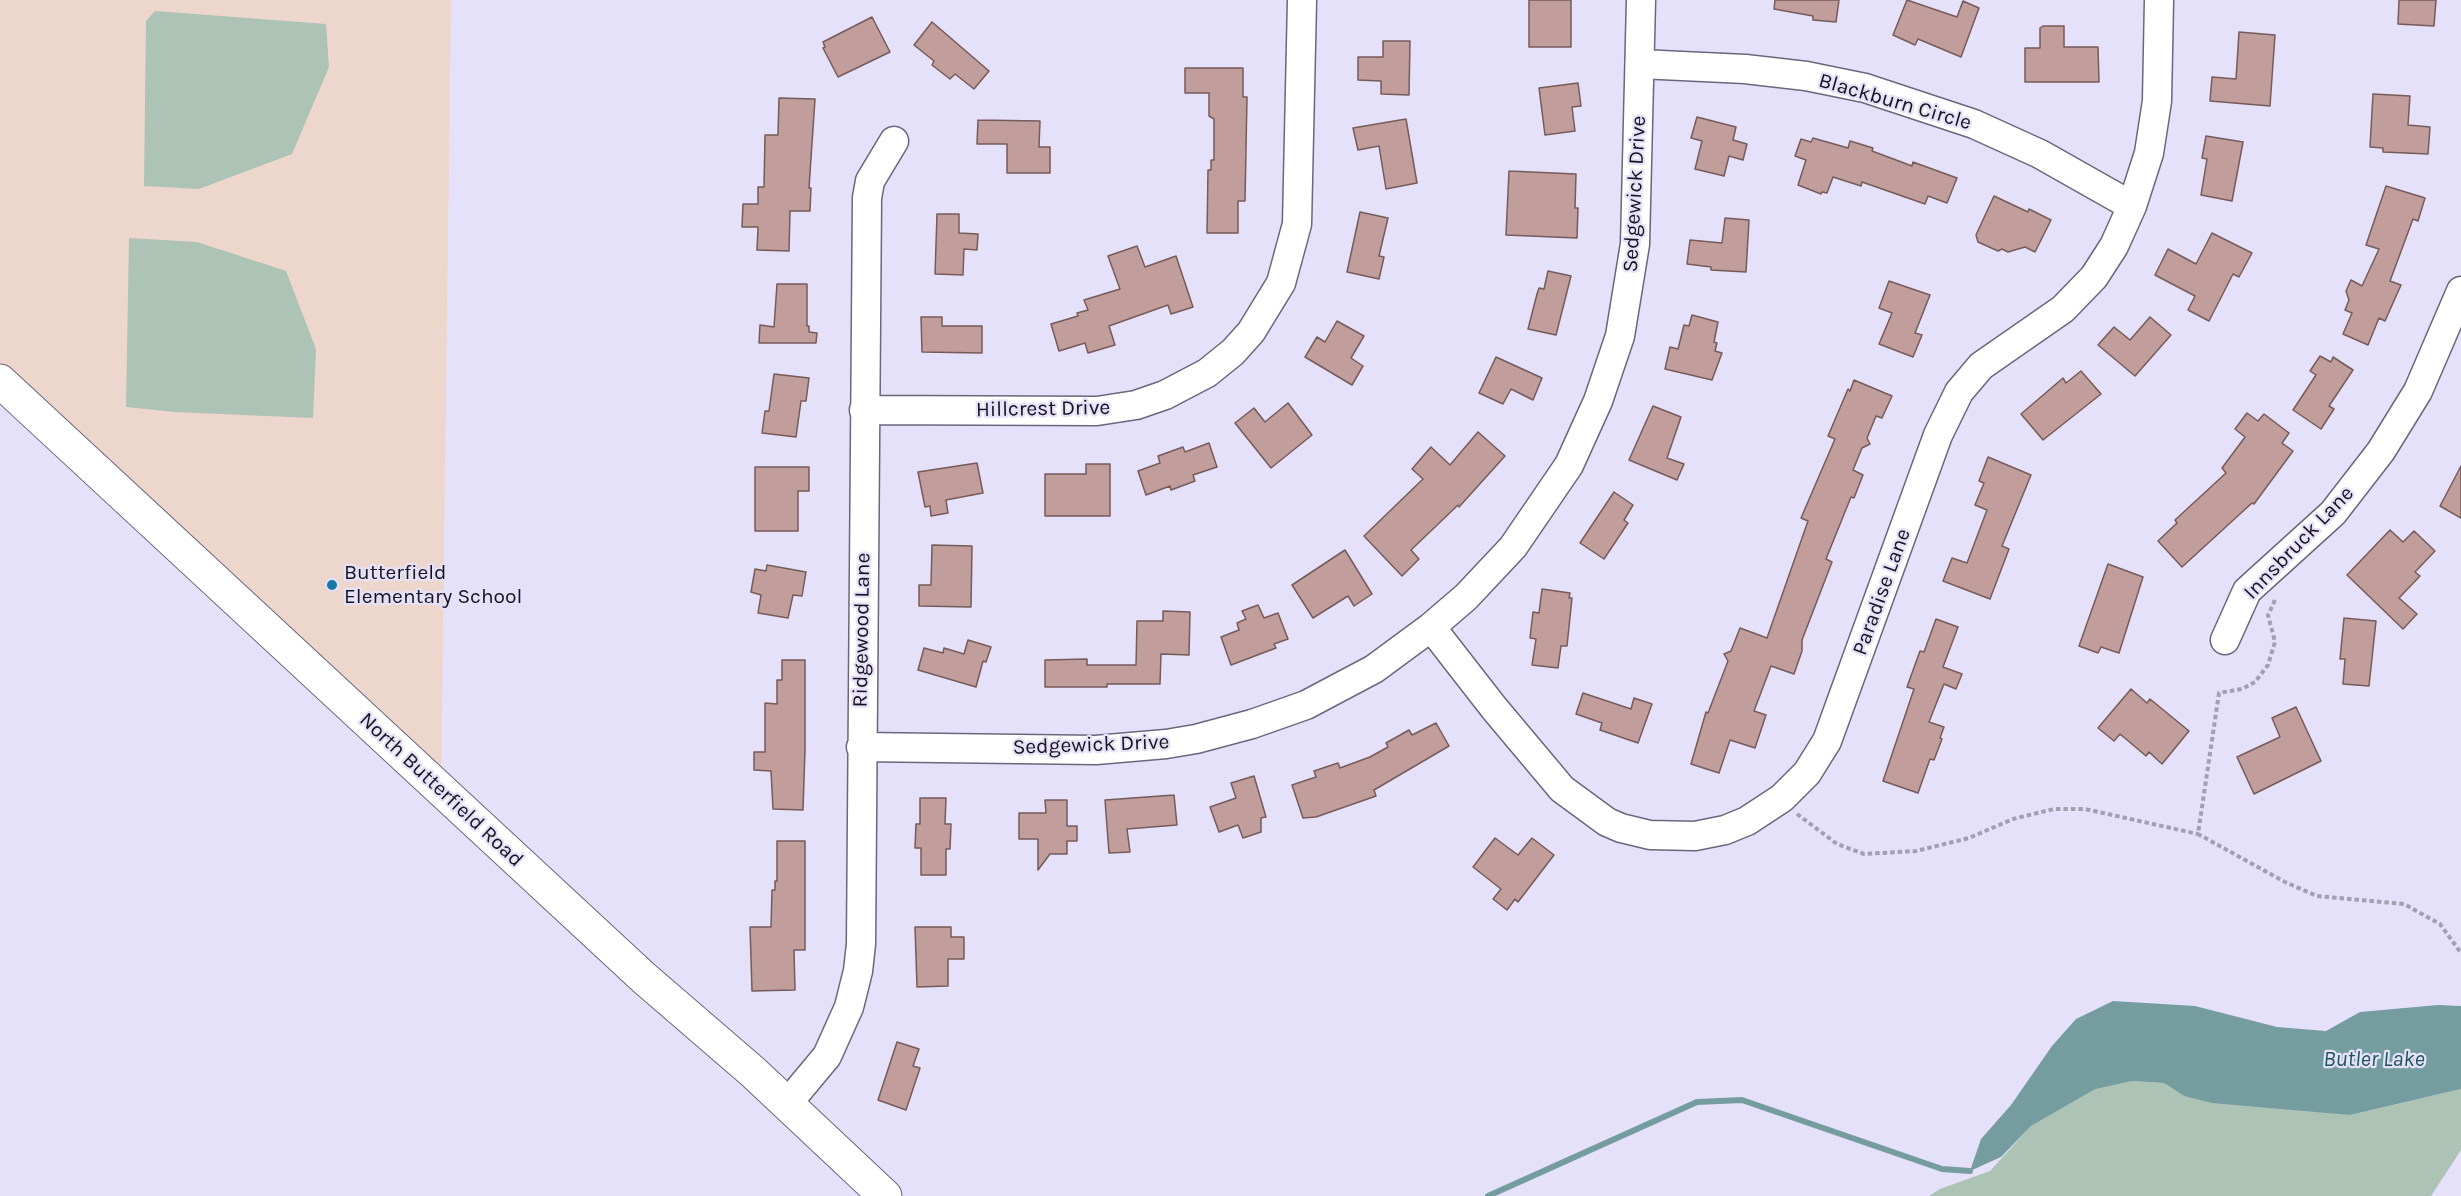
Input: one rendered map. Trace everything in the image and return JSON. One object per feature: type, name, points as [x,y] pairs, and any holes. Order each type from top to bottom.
[{"type":"main road","name":"North Butterfield Road","points":[[0,381],[644,978],[753,1072],[885,1196]]},
{"type":"street","name":"Hillcrest Drive","points":[[864,410],[1097,411],[1136,405],[1165,395],[1207,373],[1233,352],[1251,332],[1281,283],[1297,224],[1302,0]]},
{"type":"street","name":"Sedgewick Drive","points":[[861,747],[1096,750],[1196,739],[1252,724],[1306,705],[1374,669],[1431,627],[1466,597],[1520,537],[1569,465],[1598,401],[1620,336],[1632,278],[1635,244],[1641,0]]},
{"type":"street","name":"Paradise Lane","points":[[1431,627],[1494,708],[1562,789],[1607,822],[1650,835],[1695,836],[1725,830],[1747,821],[1782,798],[1808,773],[1827,741],[1938,435],[1959,392],[1981,366],[2063,309],[2094,277],[2114,246],[2132,206],[2150,153],[2157,101],[2159,0]]},
{"type":"street","name":"Blackburn Circle","points":[[1640,64],[1745,69],[1806,76],[1865,88],[1974,124],[2040,154],[2132,206]]},
{"type":"street","name":"Ridgewood Lane","points":[[787,1104],[826,1056],[849,1007],[858,970],[861,944],[867,198],[870,181],[894,141]]},
{"type":"street","name":"Innsbruck Lane","points":[[2225,640],[2247,591],[2333,513],[2381,451],[2418,391],[2461,291]]},
{"type":"path","points":[[2198,834],[2219,693],[2242,689]]},
{"type":"path","points":[[1782,798],[1798,816],[1837,844],[1864,854],[1916,850],[1958,841],[2013,819],[2054,809],[2085,809],[2198,834],[2285,882],[2317,896],[2404,904],[2440,924],[2461,953]]},
{"type":"shaded area","name":"Butterfield Elementary School","points":[[0,0],[451,0],[441,790],[0,381]]},
{"type":"shaded area","points":[[155,11],[326,24],[329,67],[292,154],[199,189],[144,186],[146,21]]},
{"type":"shaded area","points":[[129,238],[197,242],[286,271],[316,349],[313,418],[175,412],[126,407]]},
{"type":"shaded area","points":[[2132,1081],[2164,1083],[2184,1096],[2350,1115],[2461,1089],[2461,1150],[2431,1196],[1929,1196],[1940,1189],[1990,1171],[2031,1126],[2095,1088]]},
{"type":"water","name":"Butler Lake","points":[[2113,1001],[2195,1006],[2277,1027],[2326,1031],[2360,1012],[2438,1005],[2461,1006],[2461,1089],[2350,1115],[2212,1103],[2184,1096],[2164,1083],[2132,1081],[2095,1089],[2031,1126],[2001,1157],[1970,1171],[1981,1139],[2011,1105],[2052,1046],[2076,1019]]},
{"type":"building","points":[[1529,0],[1571,0],[1571,47],[1529,47]]},
{"type":"building","points":[[1775,0],[1839,0],[1836,22],[1813,20],[1813,16],[1774,9]]},
{"type":"building","points":[[1907,0],[1957,17],[1963,1],[1979,8],[1961,57],[1918,39],[1915,45],[1893,35]]},
{"type":"building","points":[[2399,0],[2436,0],[2434,26],[2398,24]]},
{"type":"building","points":[[872,17],[890,52],[838,77],[823,48],[825,47],[823,42]]},
{"type":"building","points":[[932,22],[989,71],[974,89],[955,74],[950,79],[932,65],[934,61],[914,45]]},
{"type":"building","points":[[2064,26],[2064,47],[2098,47],[2099,82],[2025,82],[2025,48],[2040,48],[2040,28]]},
{"type":"building","points":[[2239,32],[2275,35],[2270,106],[2210,101],[2212,77],[2236,79]]},
{"type":"building","points":[[1383,41],[1410,41],[1409,95],[1381,94],[1381,81],[1358,80],[1358,57],[1383,57]]},
{"type":"building","points":[[1185,68],[1243,68],[1243,97],[1247,97],[1245,201],[1238,201],[1238,233],[1207,233],[1208,170],[1211,170],[1211,160],[1214,160],[1214,119],[1209,116],[1209,93],[1185,93]]},
{"type":"building","points":[[1578,83],[1581,106],[1572,107],[1575,131],[1545,135],[1539,88]]},
{"type":"building","points":[[2373,94],[2410,96],[2408,125],[2430,127],[2428,154],[2383,152],[2383,148],[2370,147]]},
{"type":"building","points":[[779,98],[815,99],[809,188],[811,188],[810,211],[790,211],[789,251],[757,250],[758,227],[742,227],[743,204],[758,204],[758,187],[764,187],[765,135],[778,135]]},
{"type":"building","points":[[1697,117],[1736,127],[1733,140],[1747,144],[1743,160],[1729,156],[1724,176],[1695,169],[1702,141],[1691,138]]},
{"type":"building","points":[[1406,119],[1417,183],[1386,189],[1379,146],[1358,150],[1353,128]]},
{"type":"building","points":[[978,120],[1040,121],[1039,147],[1050,147],[1050,173],[1007,173],[1007,144],[977,144]]},
{"type":"building","points":[[2206,136],[2243,142],[2232,201],[2201,195],[2207,159],[2202,158]]},
{"type":"building","points":[[1813,138],[1848,148],[1850,141],[1873,148],[1872,151],[1912,166],[1913,162],[1957,178],[1947,203],[1928,196],[1925,204],[1862,182],[1861,186],[1833,177],[1827,193],[1822,192],[1821,194],[1798,185],[1806,160],[1795,156],[1801,139],[1811,142]]},
{"type":"building","points":[[1509,171],[1576,174],[1577,238],[1506,235]]},
{"type":"building","points":[[2386,186],[2425,198],[2418,221],[2413,219],[2390,281],[2401,285],[2385,321],[2379,318],[2368,345],[2343,334],[2352,313],[2345,310],[2349,300],[2346,291],[2351,280],[2362,286],[2379,249],[2366,245]]},
{"type":"building","points":[[1994,196],[2051,220],[2035,252],[2025,247],[2008,252],[2002,249],[1998,251],[1978,242],[1976,235]]},
{"type":"building","points":[[1360,212],[1388,218],[1379,256],[1384,257],[1379,279],[1347,272]]},
{"type":"building","points":[[937,214],[959,214],[959,233],[978,234],[977,250],[964,249],[963,275],[935,274]]},
{"type":"building","points":[[1725,218],[1749,220],[1746,272],[1711,270],[1711,267],[1687,264],[1690,240],[1722,243]]},
{"type":"building","points":[[2212,233],[2252,253],[2239,277],[2233,274],[2209,321],[2188,310],[2195,296],[2155,275],[2168,249],[2196,264]]},
{"type":"building","points":[[1137,246],[1145,267],[1176,256],[1193,307],[1171,314],[1168,305],[1109,326],[1115,345],[1088,353],[1085,343],[1059,351],[1051,324],[1078,316],[1077,313],[1088,310],[1084,300],[1120,289],[1108,256]]},
{"type":"building","points":[[1548,271],[1571,276],[1556,335],[1528,329],[1539,288],[1544,289]]},
{"type":"building","points":[[1889,281],[1930,295],[1915,333],[1922,335],[1913,357],[1879,344],[1892,313],[1879,308]]},
{"type":"building","points":[[777,284],[807,284],[807,326],[809,326],[809,332],[817,333],[816,343],[759,343],[760,325],[774,327]]},
{"type":"building","points":[[1692,315],[1718,322],[1714,342],[1717,343],[1715,351],[1722,353],[1712,380],[1665,369],[1670,347],[1678,349],[1684,325],[1689,326]]},
{"type":"building","points":[[921,317],[942,317],[942,326],[982,326],[982,353],[922,352]]},
{"type":"building","points":[[2150,317],[2171,335],[2135,376],[2098,345],[2114,327],[2130,340]]},
{"type":"building","points":[[1337,321],[1364,336],[1351,358],[1363,366],[1352,385],[1305,357],[1317,337],[1325,342]]},
{"type":"building","points":[[2320,356],[2331,362],[2333,357],[2353,370],[2329,406],[2334,409],[2321,429],[2293,410],[2316,375],[2310,371]]},
{"type":"building","points":[[1496,357],[1542,378],[1533,400],[1511,389],[1503,404],[1479,393]]},
{"type":"building","points":[[2081,371],[2101,394],[2043,440],[2021,414],[2063,378],[2066,383]]},
{"type":"building","points":[[774,374],[809,378],[806,401],[801,401],[796,437],[762,433],[765,411],[769,411]]},
{"type":"building","points":[[1854,380],[1892,396],[1882,418],[1876,416],[1867,438],[1870,444],[1862,448],[1853,470],[1863,475],[1854,498],[1851,497],[1826,559],[1832,562],[1802,640],[1802,651],[1794,674],[1771,666],[1754,711],[1766,715],[1755,748],[1730,740],[1719,773],[1691,764],[1706,712],[1708,713],[1728,661],[1724,654],[1731,651],[1740,628],[1767,638],[1808,521],[1801,518],[1835,439],[1828,436]]},
{"type":"building","points":[[1288,403],[1312,435],[1271,468],[1235,423],[1254,408],[1265,422]]},
{"type":"building","points":[[1653,406],[1681,417],[1667,458],[1684,464],[1677,480],[1629,460]]},
{"type":"building","points":[[2247,413],[2258,421],[2264,414],[2289,433],[2282,443],[2293,451],[2254,504],[2252,503],[2182,567],[2158,541],[2177,523],[2175,520],[2226,473],[2222,468],[2245,437],[2235,429]]},
{"type":"building","points":[[1478,432],[1505,456],[1459,507],[1458,505],[1411,550],[1419,559],[1402,576],[1364,536],[1423,479],[1412,469],[1431,447],[1450,465]]},
{"type":"building","points":[[1209,443],[1217,467],[1193,475],[1195,481],[1171,490],[1170,486],[1146,495],[1138,471],[1160,463],[1158,456],[1183,447],[1185,452]]},
{"type":"building","points":[[1988,457],[2031,475],[2002,546],[2009,549],[1990,599],[1943,581],[1952,558],[1967,563],[1987,510],[1975,505],[1984,483],[1979,481]]},
{"type":"building","points":[[977,463],[983,493],[946,500],[948,513],[931,516],[930,506],[925,507],[918,472]]},
{"type":"building","points":[[1086,464],[1110,464],[1110,516],[1045,516],[1045,474],[1086,474]]},
{"type":"building","points":[[2461,466],[2461,518],[2440,506]]},
{"type":"building","points":[[755,467],[809,467],[809,491],[798,491],[798,531],[755,531]]},
{"type":"building","points":[[1614,492],[1633,505],[1624,520],[1628,523],[1604,559],[1580,543]]},
{"type":"building","points":[[2390,530],[2403,542],[2414,531],[2435,551],[2415,572],[2420,576],[2399,598],[2417,614],[2403,629],[2347,575]]},
{"type":"building","points":[[932,545],[972,546],[971,607],[919,606],[919,585],[931,585]]},
{"type":"building","points":[[1345,550],[1372,594],[1354,606],[1348,596],[1313,618],[1292,585]]},
{"type":"building","points":[[2108,564],[2143,577],[2119,653],[2101,647],[2098,653],[2079,646]]},
{"type":"building","points":[[767,565],[806,572],[802,596],[793,595],[788,618],[758,613],[761,595],[751,592],[755,569],[766,571]]},
{"type":"building","points":[[1542,589],[1570,593],[1569,598],[1572,598],[1567,646],[1561,646],[1558,668],[1532,665],[1536,639],[1530,638],[1533,612],[1539,613]]},
{"type":"building","points":[[1258,605],[1264,618],[1278,613],[1288,639],[1274,644],[1276,648],[1231,665],[1221,637],[1239,630],[1237,623],[1246,619],[1242,611]]},
{"type":"building","points":[[1163,611],[1190,612],[1189,655],[1161,654],[1160,684],[1045,687],[1045,660],[1087,659],[1087,665],[1136,665],[1137,621],[1163,621]]},
{"type":"building","points":[[2344,618],[2376,621],[2369,686],[2343,684],[2345,659],[2340,659]]},
{"type":"building","points":[[1936,619],[1958,627],[1943,667],[1962,674],[1956,689],[1944,684],[1929,722],[1944,727],[1934,760],[1930,759],[1918,793],[1883,781],[1914,689],[1907,687],[1920,651],[1924,652]]},
{"type":"building","points":[[968,640],[991,647],[986,662],[983,661],[976,687],[918,670],[924,648],[943,653],[944,648],[964,654]]},
{"type":"building","points":[[782,660],[805,660],[803,810],[773,809],[771,771],[754,770],[754,752],[765,752],[765,703],[777,704],[777,680],[782,680]]},
{"type":"building","points":[[2131,689],[2147,703],[2150,699],[2189,731],[2162,764],[2149,752],[2146,756],[2120,734],[2114,741],[2098,728]]},
{"type":"building","points":[[1583,693],[1631,709],[1634,698],[1652,704],[1638,743],[1600,730],[1602,723],[1576,714]]},
{"type":"building","points":[[2296,707],[2321,761],[2254,794],[2237,757],[2280,737],[2272,718]]},
{"type":"building","points":[[1436,723],[1449,746],[1374,790],[1376,796],[1316,817],[1303,818],[1292,785],[1316,777],[1314,771],[1338,763],[1340,768],[1370,757],[1388,747],[1386,743],[1409,730],[1412,735]]},
{"type":"building","points":[[1254,776],[1266,817],[1261,818],[1261,832],[1243,838],[1238,825],[1219,832],[1210,807],[1236,798],[1231,783]]},
{"type":"building","points":[[1174,795],[1177,825],[1127,829],[1130,852],[1109,853],[1105,800]]},
{"type":"building","points":[[920,798],[946,798],[945,824],[951,824],[950,849],[946,849],[946,875],[921,875],[921,848],[915,848],[916,824],[920,824]]},
{"type":"building","points":[[1045,800],[1067,800],[1067,826],[1077,826],[1077,841],[1067,841],[1067,854],[1050,854],[1038,870],[1038,839],[1019,839],[1019,813],[1046,813]]},
{"type":"building","points":[[1495,838],[1518,855],[1532,838],[1554,855],[1518,902],[1515,899],[1507,910],[1493,899],[1501,889],[1473,867]]},
{"type":"building","points":[[777,841],[805,841],[805,950],[794,950],[795,990],[752,991],[750,927],[771,927],[772,890],[775,890],[775,881],[777,881]]},
{"type":"building","points":[[915,927],[951,927],[951,937],[964,937],[964,959],[948,959],[948,986],[917,987]]},
{"type":"building","points":[[897,1042],[919,1049],[913,1066],[920,1068],[906,1110],[878,1100]]},
{"type":"waterway","points":[[1488,1196],[1697,1102],[1742,1100],[1942,1169],[1970,1171]]},
{"type":"place","name":"Butterfield Elementary School","points":[[332,585]]}]
